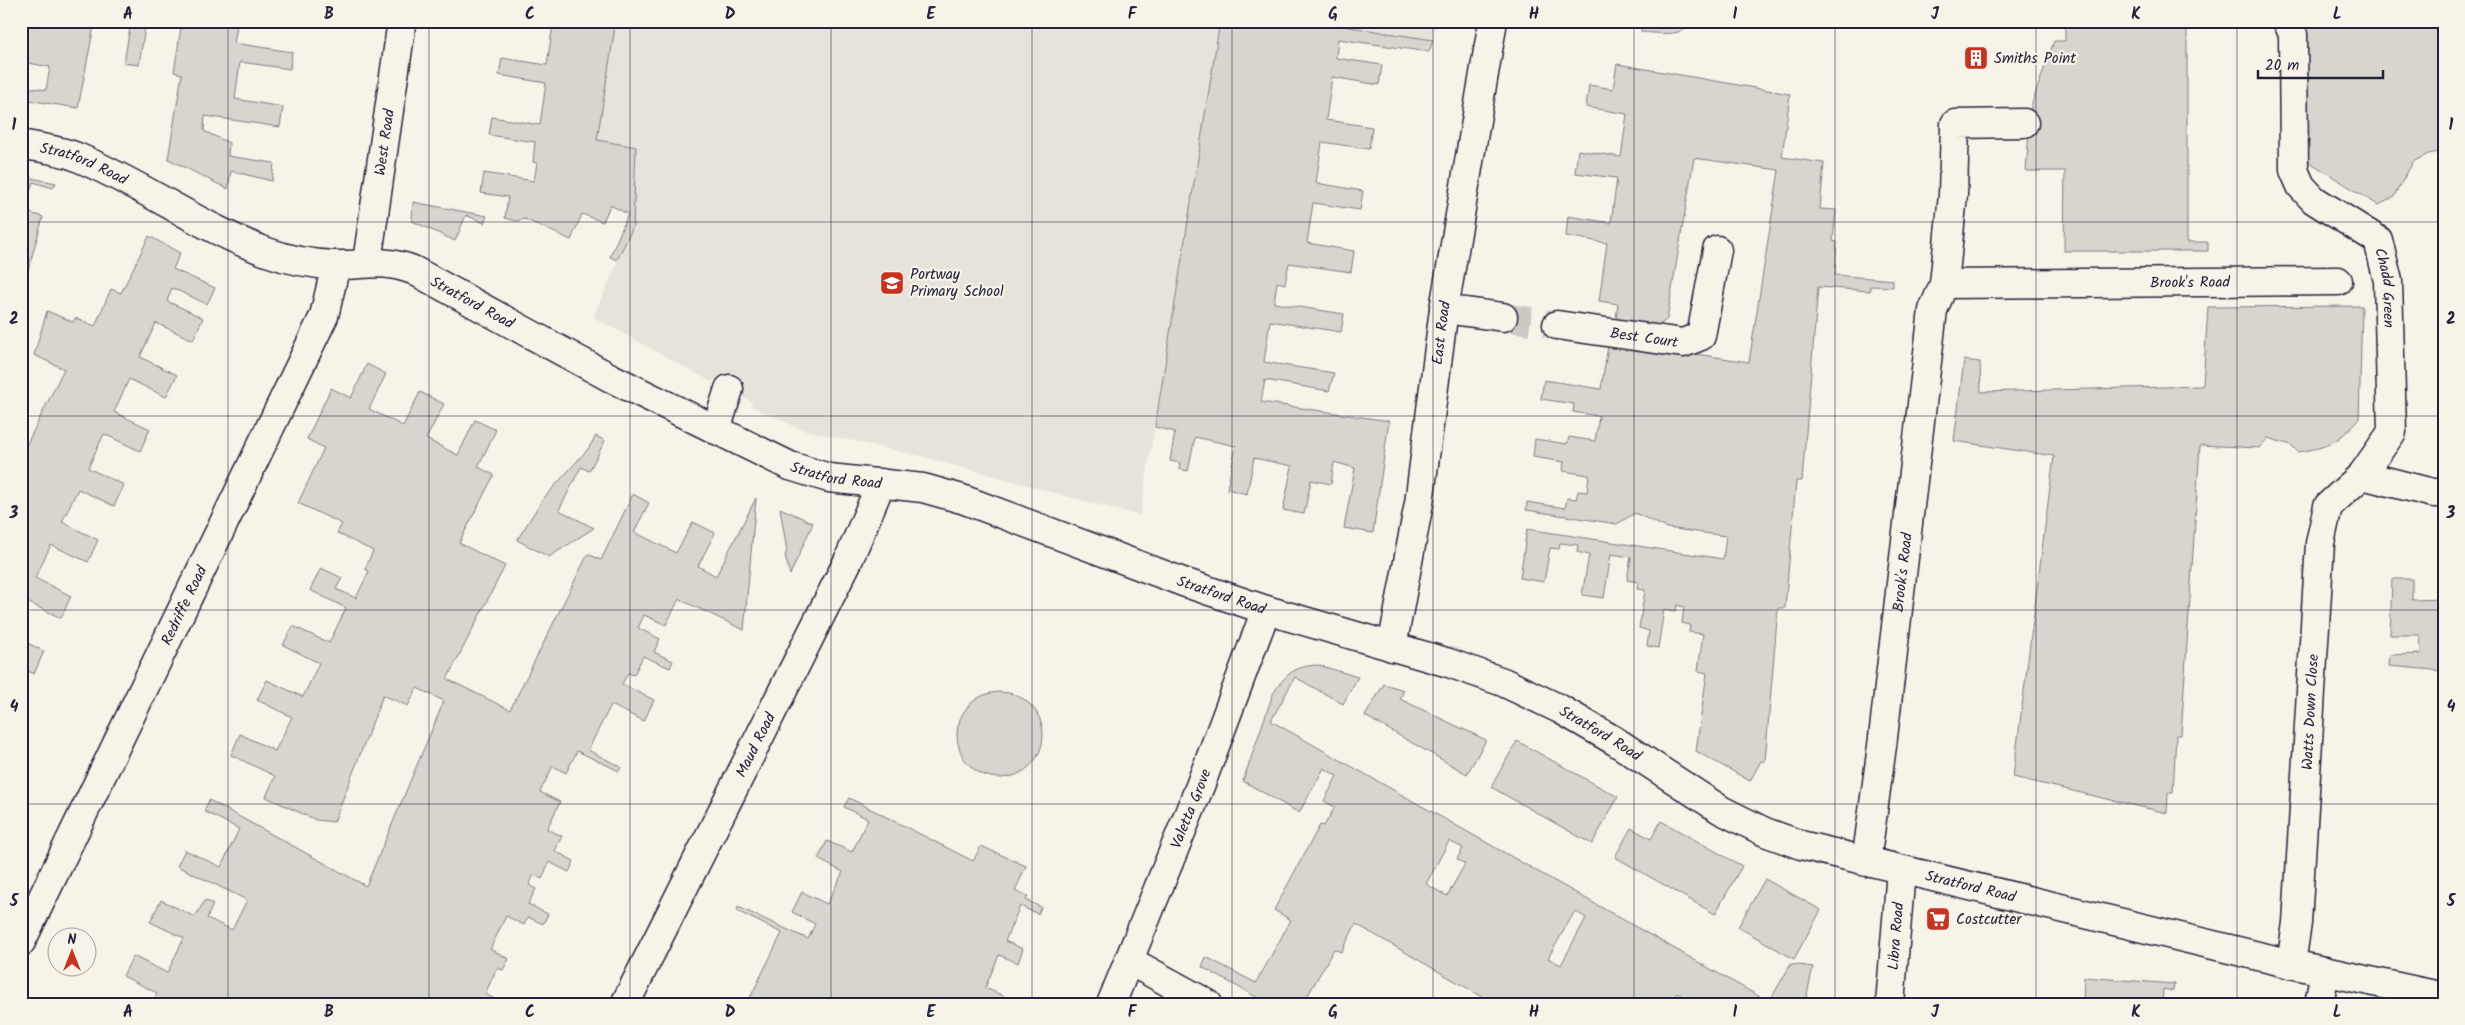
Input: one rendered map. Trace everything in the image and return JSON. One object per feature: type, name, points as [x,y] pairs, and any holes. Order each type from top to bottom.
[{"type":"street","name":"West Road","points":[[367,262],[402,21]]},
{"type":"street","name":"East Road","points":[[1392,646],[1419,503],[1444,309],[1493,21]]},
{"type":"street","name":"Chadd Green","points":[[2287,21],[2293,34],[2294,170],[2301,186],[2314,200],[2378,240],[2388,281],[2392,432],[2362,476]]},
{"type":"street","name":"Brook's Road","points":[[1866,862],[1882,746],[1933,310],[1944,284],[1959,199],[1955,124],[2024,123]]},
{"type":"street","name":"Stratford Road","points":[[21,144],[75,156],[235,238],[267,252],[301,262],[336,265],[367,262],[394,263],[413,270],[611,378],[790,466],[830,478],[923,488],[962,499],[1182,582],[1266,610],[1392,646],[1502,682],[1560,709],[1615,741],[1721,810],[1765,832],[1801,845],[1901,871],[2290,964],[2444,997]]},
{"type":"street","name":"Best Court","points":[[1557,325],[1683,343],[1702,336],[1717,250]]},
{"type":"street","name":"Redriffe Road","points":[[21,942],[324,316],[336,265]]},
{"type":"street","name":"Brook's Road","points":[[1944,284],[2286,272],[2338,281]]},
{"type":"street","points":[[1444,309],[1503,317]]},
{"type":"street","points":[[716,430],[729,389]]},
{"type":"street","points":[[2362,476],[2433,493],[2444,493]]},
{"type":"street","name":"Watts Down Close","points":[[2290,964],[2297,923],[2320,543],[2328,506],[2362,476]]},
{"type":"street","name":"Maud Road","points":[[625,1004],[848,561],[881,483]]},
{"type":"street","name":"Valetta Grove","points":[[1112,1004],[1266,610]]},
{"type":"street","name":"Libra Road","points":[[1890,1004],[1901,871]]},
{"type":"street","points":[[1130,961],[1208,1004]]},
{"type":"street","points":[[2319,1004],[2325,971]]},
{"type":"shaded area","points":[[36,21],[95,21],[78,108],[21,99],[21,86],[46,90],[50,67],[23,62],[25,46],[21,45],[21,24],[35,26]]},
{"type":"shaded area","points":[[131,21],[146,21],[139,65],[124,63]]},
{"type":"shaded area","points":[[182,21],[238,21],[234,43],[292,52],[290,69],[240,62],[235,99],[283,107],[280,127],[205,116],[204,131],[229,143],[228,156],[274,163],[272,181],[231,171],[228,189],[168,159],[182,74],[174,72]]},
{"type":"shaded area","points":[[538,21],[616,21],[597,140],[636,147],[633,227],[617,260],[610,257],[628,214],[610,205],[603,222],[582,214],[571,240],[525,219],[517,221],[505,218],[508,197],[481,193],[484,173],[534,181],[537,163],[533,162],[535,142],[489,135],[492,117],[540,125],[546,83],[499,75],[502,58],[547,65],[553,24]]},
{"type":"shaded area","name":"Portway Primary School","points":[[616,21],[1220,21],[1140,516],[924,457],[800,429],[751,406],[753,403],[714,380],[712,382],[593,317],[633,227],[636,147],[597,140]]},
{"type":"shaded area","points":[[1220,21],[1311,21],[1433,40],[1429,52],[1338,39],[1336,58],[1382,65],[1379,85],[1332,77],[1326,120],[1372,127],[1369,149],[1322,142],[1316,183],[1363,191],[1360,210],[1313,203],[1307,243],[1354,251],[1351,272],[1289,263],[1285,284],[1277,282],[1274,303],[1344,314],[1341,332],[1270,321],[1264,362],[1334,373],[1329,391],[1265,380],[1261,402],[1389,421],[1373,533],[1344,528],[1355,468],[1334,462],[1331,484],[1311,480],[1304,514],[1283,510],[1292,466],[1254,458],[1247,494],[1227,489],[1236,446],[1195,437],[1188,471],[1179,469],[1180,463],[1170,461],[1175,432],[1155,427]]},
{"type":"shaded area","points":[[1311,21],[1437,21],[1433,40]]},
{"type":"shaded area","points":[[1642,21],[1694,21],[1684,30],[1662,33],[1641,32]]},
{"type":"shaded area","points":[[2065,21],[2206,21],[2205,28],[2187,29],[2187,242],[2208,242],[2208,251],[2064,251],[2065,171],[2026,171],[2031,106],[2054,41],[2065,41]]},
{"type":"shaded area","points":[[2299,21],[2444,21],[2444,151],[2428,154],[2413,162],[2393,198],[2378,205],[2303,158]]},
{"type":"shaded area","points":[[1617,64],[1790,94],[1782,157],[1824,163],[1820,209],[1836,210],[1833,241],[1837,242],[1835,275],[1893,280],[1893,287],[1870,286],[1870,291],[1818,287],[1802,481],[1796,481],[1785,608],[1778,608],[1765,761],[1761,761],[1750,781],[1696,751],[1707,673],[1698,671],[1703,634],[1689,632],[1690,625],[1682,623],[1684,607],[1677,605],[1676,611],[1664,609],[1658,648],[1647,646],[1649,631],[1639,628],[1645,590],[1637,589],[1638,582],[1627,580],[1631,557],[1611,554],[1604,598],[1582,595],[1589,555],[1577,552],[1578,545],[1560,543],[1559,549],[1550,548],[1544,582],[1520,578],[1527,529],[1723,559],[1726,536],[1667,528],[1635,513],[1617,524],[1526,510],[1527,502],[1565,508],[1567,498],[1576,499],[1578,491],[1587,492],[1589,475],[1563,471],[1564,462],[1533,457],[1535,439],[1567,444],[1569,437],[1595,441],[1599,416],[1573,412],[1574,404],[1541,399],[1544,380],[1601,389],[1608,346],[1550,337],[1551,332],[1749,362],[1779,170],[1694,158],[1667,319],[1657,327],[1616,319],[1618,304],[1599,301],[1607,243],[1566,236],[1568,216],[1611,223],[1617,178],[1575,173],[1578,150],[1621,157],[1627,114],[1586,107],[1589,85],[1613,89]]},
{"type":"shaded area","points":[[21,176],[56,183],[53,188],[33,182],[24,211],[43,217],[21,295]]},
{"type":"shaded area","points":[[413,202],[487,216],[484,223],[466,215],[455,241],[412,221]]},
{"type":"shaded area","points":[[149,236],[180,253],[173,269],[215,288],[207,304],[172,288],[167,301],[203,318],[193,340],[156,323],[140,357],[177,375],[166,397],[129,379],[114,412],[150,429],[140,451],[104,434],[88,468],[124,485],[114,506],[78,489],[62,522],[98,540],[88,562],[51,545],[35,578],[71,596],[61,618],[25,601],[21,607],[21,456],[64,369],[34,355],[47,311],[73,322],[75,318],[95,326],[111,289],[121,293]]},
{"type":"shaded area","points":[[2362,306],[2359,419],[2345,433],[2326,445],[2298,452],[2291,445],[2268,438],[2259,448],[2200,445],[2181,735],[2176,735],[2173,793],[2168,793],[2167,813],[2013,777],[2054,456],[1954,441],[1964,360],[1980,362],[1981,392],[2200,386],[2203,385],[2208,307]]},
{"type":"shaded area","points":[[367,364],[386,374],[369,409],[403,426],[420,392],[444,404],[426,439],[458,455],[475,420],[496,430],[478,467],[494,475],[459,543],[505,566],[447,679],[510,710],[588,554],[601,560],[633,494],[649,503],[634,532],[676,553],[693,522],[715,533],[698,566],[716,576],[756,498],[744,630],[679,599],[666,625],[644,615],[638,628],[660,639],[654,652],[673,661],[670,668],[643,656],[634,675],[628,673],[622,684],[654,700],[644,721],[611,705],[588,750],[621,767],[619,771],[577,751],[566,773],[553,766],[540,792],[560,802],[547,829],[562,836],[555,851],[574,861],[569,872],[549,862],[542,879],[534,875],[529,885],[536,889],[528,904],[548,914],[543,924],[528,917],[524,925],[506,916],[490,949],[509,959],[503,970],[497,968],[485,994],[504,1004],[158,1004],[153,1002],[157,993],[123,976],[133,956],[167,973],[184,938],[150,922],[161,900],[195,917],[205,900],[213,904],[207,918],[232,930],[247,900],[177,866],[185,850],[221,867],[239,829],[204,811],[209,800],[366,886],[444,701],[417,688],[408,706],[383,695],[334,822],[316,820],[266,797],[275,776],[231,755],[240,734],[275,751],[292,717],[257,700],[267,680],[303,697],[319,663],[283,645],[293,626],[329,643],[346,608],[310,590],[321,568],[342,578],[336,589],[356,598],[369,571],[365,569],[373,551],[337,533],[342,524],[298,503],[324,448],[307,439],[331,388],[351,398]]},
{"type":"shaded area","points":[[596,436],[605,441],[589,471],[581,467],[559,510],[594,528],[549,557],[517,540],[543,499],[588,449]]},
{"type":"shaded area","points":[[780,508],[813,523],[790,575],[785,555],[787,551]]},
{"type":"shaded area","points":[[2392,579],[2412,579],[2412,600],[2444,599],[2444,671],[2389,666],[2390,655],[2421,654],[2420,635],[2390,635]]},
{"type":"shaded area","points":[[21,640],[44,651],[34,674],[21,667]]},
{"type":"shaded area","points":[[1318,665],[1358,677],[1343,704],[1295,677],[1271,721],[1769,1002],[1791,964],[1813,967],[1805,1004],[1697,1004],[1677,993],[1671,1004],[1495,1004],[1356,924],[1341,952],[1334,949],[1303,1004],[1269,1004],[1202,967],[1206,957],[1256,983],[1291,920],[1274,910],[1320,825],[1324,826],[1335,807],[1324,801],[1337,776],[1324,768],[1299,813],[1243,781],[1273,694],[1291,672]],"holes":[[[1449,841],[1463,848],[1457,859],[1465,864],[1447,896],[1426,884]],[[1575,911],[1586,918],[1561,965],[1548,958]]]},
{"type":"shaded area","points":[[1384,684],[1404,690],[1400,699],[1486,740],[1467,774],[1365,716]]},
{"type":"shaded area","points":[[1000,692],[1016,695],[1024,699],[1036,711],[1040,719],[1043,735],[1040,751],[1036,759],[1024,771],[1016,775],[1000,778],[984,775],[976,771],[964,759],[960,751],[957,735],[960,719],[964,711],[976,699],[984,695]]},
{"type":"shaded area","points":[[1517,741],[1618,797],[1592,844],[1491,787]]},
{"type":"shaded area","points":[[849,798],[973,861],[981,846],[1026,866],[1015,891],[1028,896],[1026,900],[1041,907],[1038,914],[1020,906],[1005,941],[1023,949],[1018,963],[999,955],[985,988],[1004,996],[1000,1004],[747,1004],[782,933],[737,911],[738,907],[808,939],[815,924],[792,912],[802,892],[827,904],[843,872],[818,859],[827,841],[852,852],[868,819],[844,807]]},
{"type":"shaded area","points":[[1661,821],[1742,866],[1715,914],[1615,857],[1631,828],[1651,839]]},
{"type":"shaded area","points":[[1765,879],[1821,910],[1794,959],[1738,927]]},
{"type":"shaded area","points":[[2084,977],[2174,984],[2173,991],[2163,989],[2162,1004],[2083,1004]]},
{"type":"tunnel","points":[[1503,317],[1557,325]]},
{"type":"place","name":"Smiths Point","points":[[1976,58]]},
{"type":"place","name":"Portway Primary School","points":[[892,283]]},
{"type":"place","name":"Costcutter","points":[[1938,919]]}]
